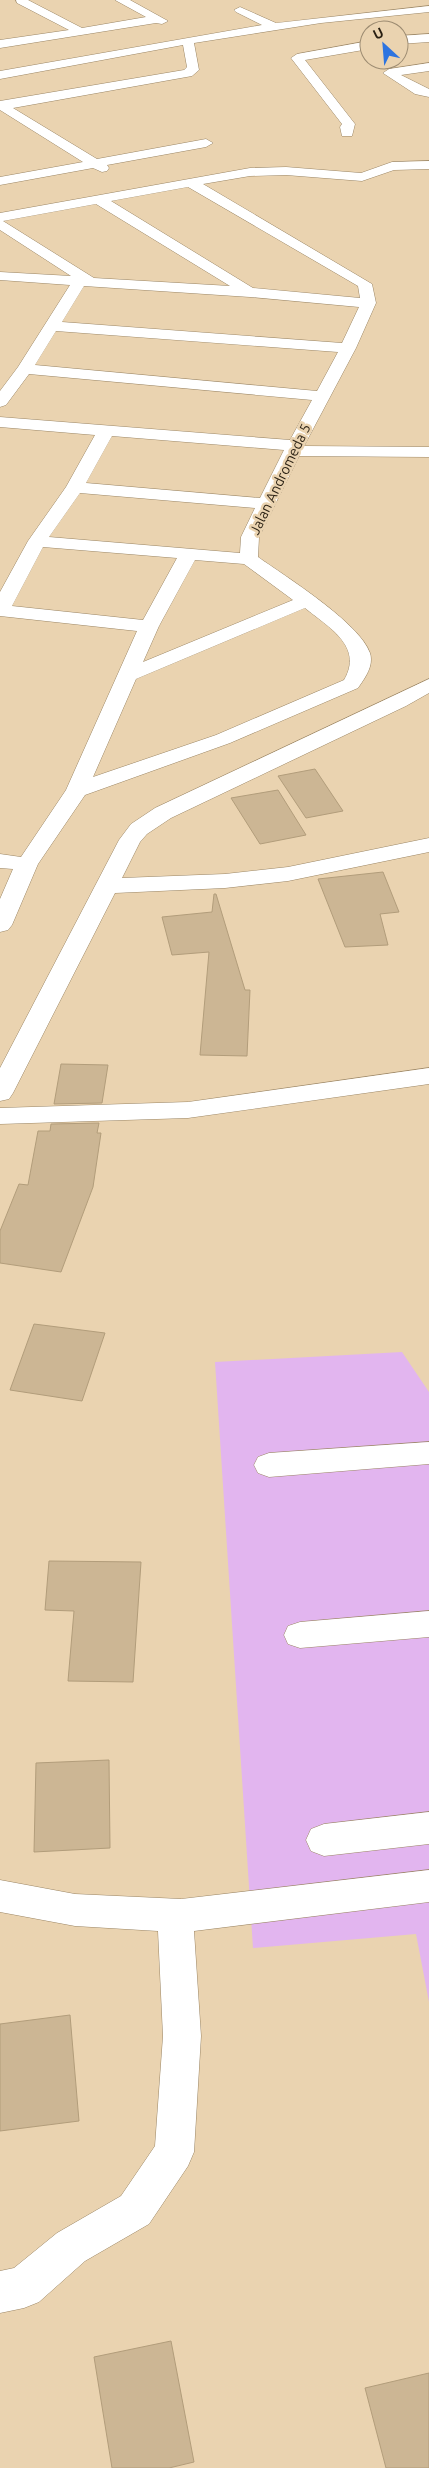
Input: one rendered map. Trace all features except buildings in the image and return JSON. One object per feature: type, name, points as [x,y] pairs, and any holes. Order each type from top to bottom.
[{"type":"street","points":[[7,3],[37,0]]},
{"type":"street","points":[[121,0],[176,29],[193,42]]},
{"type":"street","points":[[21,1],[80,31]]},
{"type":"street","points":[[0,75],[277,28],[382,13],[429,9]]},
{"type":"street","points":[[240,10],[277,28]]},
{"type":"street","points":[[0,44],[158,19]]},
{"type":"street","points":[[409,39],[429,38]]},
{"type":"street","points":[[1,105],[188,73],[193,70],[193,42]]},
{"type":"street","points":[[347,133],[346,127],[349,124],[296,58],[359,47]]},
{"type":"street","points":[[429,67],[389,73],[419,92],[429,93]]},
{"type":"street","points":[[1,105],[110,173]]},
{"type":"street","points":[[0,181],[206,143]]},
{"type":"street","points":[[0,217],[268,171],[362,177],[392,166],[429,165]]},
{"type":"street","points":[[124,182],[139,192]]},
{"type":"street","points":[[0,276],[250,292],[368,303],[365,284],[191,183]]},
{"type":"street","points":[[99,200],[250,292]]},
{"type":"street","points":[[0,224],[85,282]]},
{"type":"street","points":[[0,402],[85,282]]},
{"type":"street","name":"Jalan Andromeda 5","points":[[250,559],[250,537],[348,348],[368,303]]},
{"type":"street","points":[[52,326],[348,348]]},
{"type":"street","points":[[25,369],[323,396]]},
{"type":"street","points":[[0,422],[294,449],[429,452]]},
{"type":"street","points":[[106,431],[75,487],[37,541],[0,610],[149,626]]},
{"type":"street","points":[[75,487],[266,504]]},
{"type":"street","points":[[37,541],[250,559],[346,632],[360,650],[361,668],[350,684],[223,739],[77,790]]},
{"type":"street","points":[[0,925],[26,864],[77,790],[149,626],[188,555]]},
{"type":"street","points":[[126,676],[306,601]]},
{"type":"street","points":[[0,1093],[130,840],[152,820],[399,702],[429,685]]},
{"type":"street","points":[[106,886],[225,881],[288,874],[429,845]]},
{"type":"street","points":[[0,861],[26,864]]},
{"type":"street","points":[[0,1116],[188,1110],[429,1076]]},
{"type":"street","points":[[269,1465],[429,1453]]},
{"type":"street","points":[[300,1635],[429,1624]]},
{"type":"street","points":[[324,1840],[429,1828]]},
{"type":"street","points":[[0,1896],[75,1910],[175,1916],[429,1886]]},
{"type":"street","points":[[0,2292],[24,2287],[71,2248],[135,2210],[174,2152],[182,2036],[175,1916]]},
{"type":"shaded area","points":[[402,1352],[429,1392],[429,2002],[416,1934],[253,1948],[215,1362]]}]
